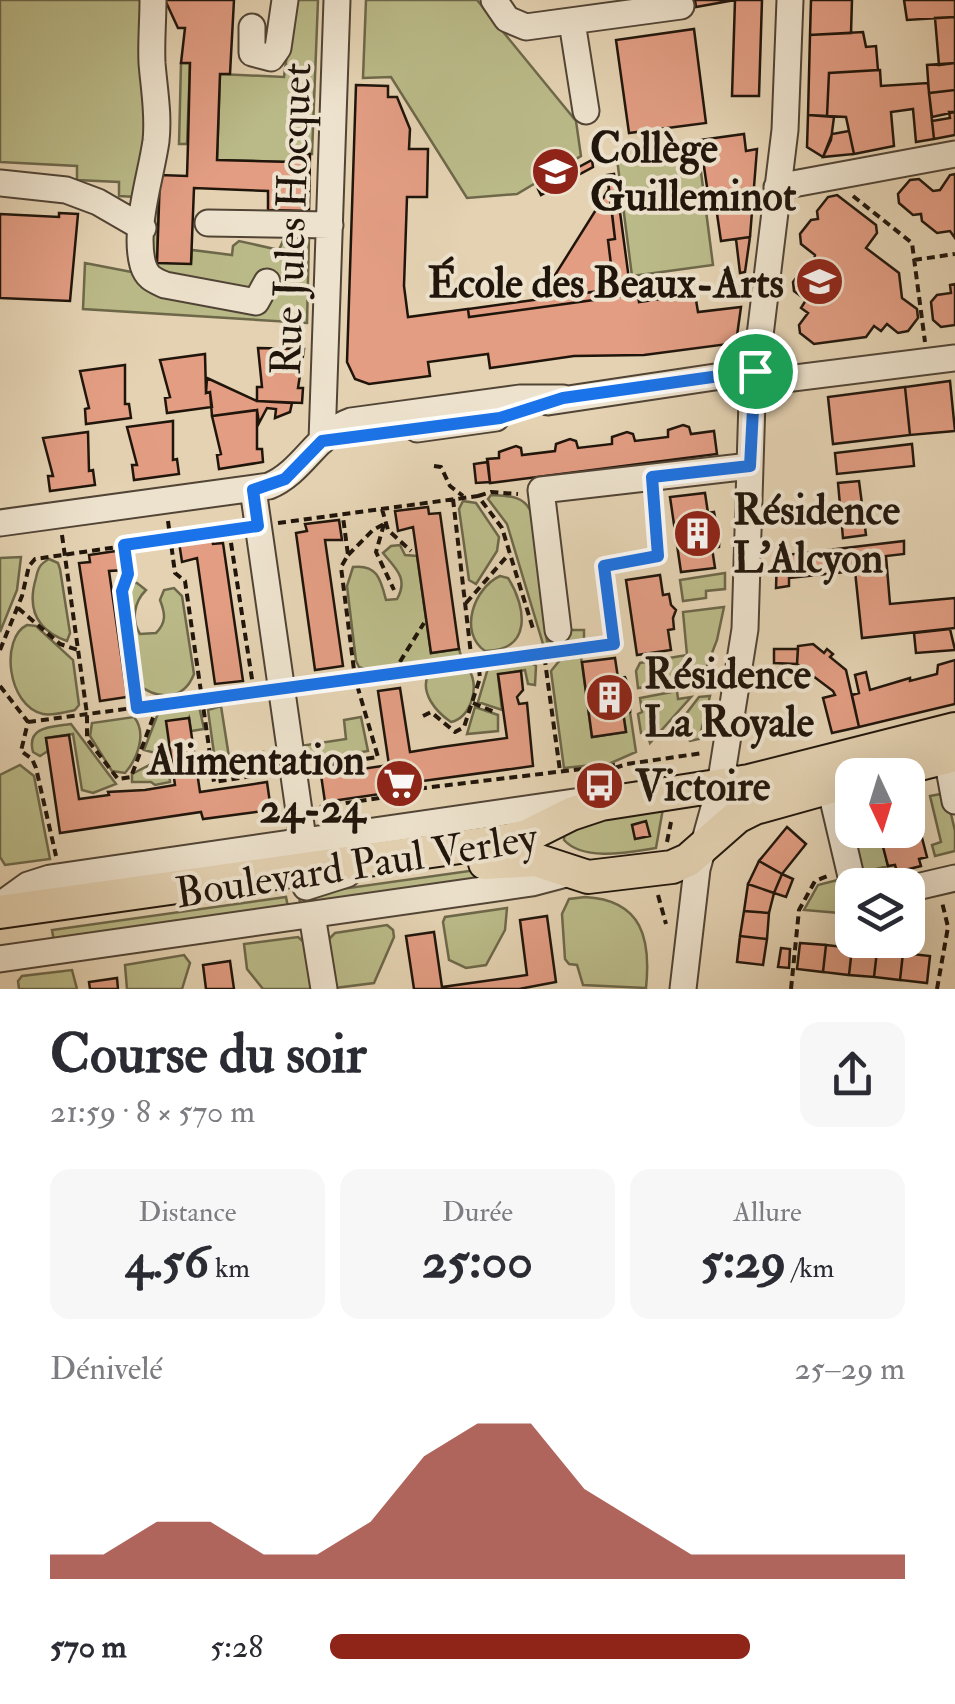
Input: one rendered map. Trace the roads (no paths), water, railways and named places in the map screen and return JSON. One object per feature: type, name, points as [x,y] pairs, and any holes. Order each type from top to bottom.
[{"type":"main road","points":[[916,758],[952,743]]},
{"type":"main road","points":[[767,790],[952,743]]},
{"type":"main road","points":[[767,790],[835,784]]},
{"type":"main road","name":"Boulevard Paul Verley","points":[[0,908],[509,840],[527,836],[586,808],[638,798],[720,786],[767,790]]},
{"type":"main road","name":"Boulevard Paul Verley","points":[[0,931],[309,901],[515,860],[542,862],[593,877],[672,867],[703,848],[767,790]]},
{"type":"street","points":[[153,0],[152,64],[158,103],[156,141],[144,197],[144,271],[165,285],[256,302],[267,282]]},
{"type":"street","points":[[252,27],[252,53],[270,58],[278,48],[285,0]]},
{"type":"street","name":"Rue Jules Hocquet","points":[[322,441],[338,0]]},
{"type":"street","points":[[494,0],[507,19],[536,27],[680,6]]},
{"type":"street","points":[[683,989],[695,884],[720,786],[746,619],[754,377],[785,130],[790,0]]},
{"type":"street","points":[[572,22],[586,111]]},
{"type":"street","points":[[778,187],[955,154]]},
{"type":"street","points":[[0,183],[66,190],[98,202],[142,228]]},
{"type":"street","points":[[208,222],[330,225]]},
{"type":"street","points":[[0,524],[253,490],[285,479],[322,441],[500,418],[563,398],[955,358]]},
{"type":"street","points":[[558,630],[541,490],[750,466]]},
{"type":"street","points":[[253,490],[303,839]]},
{"type":"street","points":[[952,743],[955,800]]},
{"type":"street","name":"Boulevard Paul Verley","points":[[0,908],[28,885],[60,876],[566,802],[638,798]]},
{"type":"street","points":[[324,989],[309,901],[363,870],[510,850],[600,861],[703,848]]},
{"type":"street","name":"Boulevard Paul Verley","points":[[0,960],[309,901]]},
{"type":"place","name":"Collège Guilleminot","points":[[555,171]]},
{"type":"place","name":"École des Beaux-Arts","points":[[819,282]]},
{"type":"place","name":"Résidence L'Alcyon","points":[[698,533]]},
{"type":"place","name":"Résidence La Royale","points":[[609,697]]},
{"type":"place","name":"Alimentation 24-24","points":[[400,783]]},
{"type":"place","name":"Victoire","points":[[600,785]]}]
